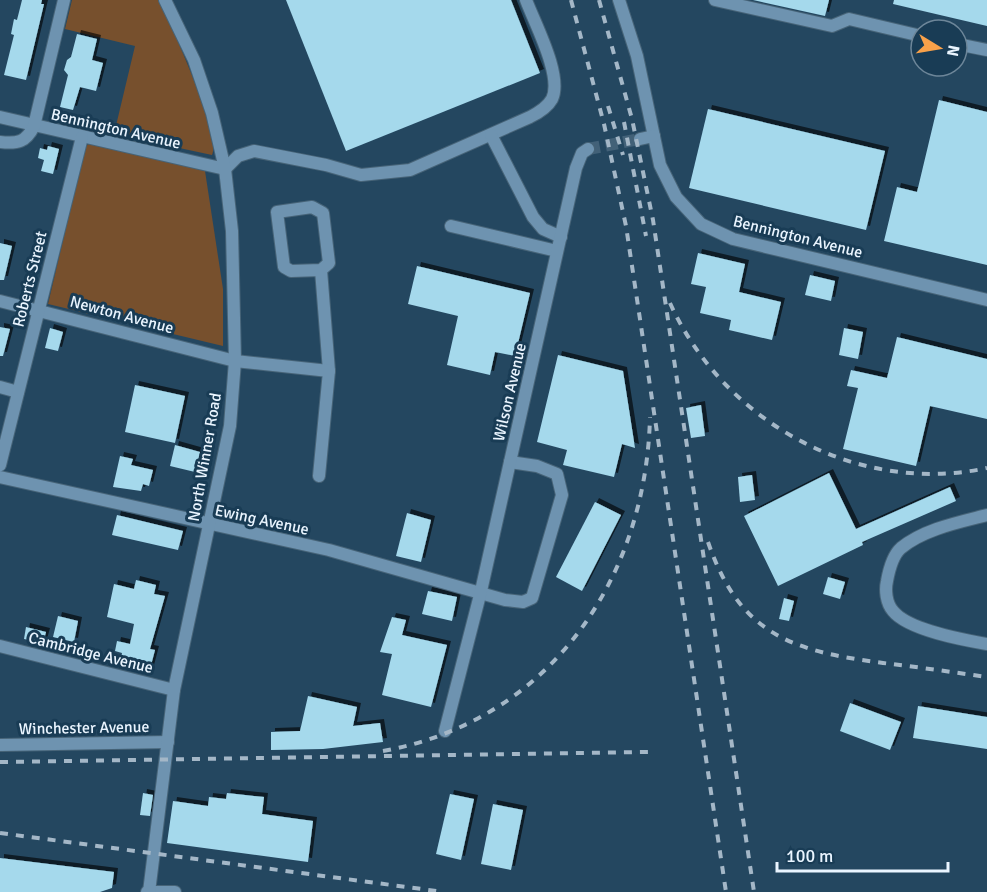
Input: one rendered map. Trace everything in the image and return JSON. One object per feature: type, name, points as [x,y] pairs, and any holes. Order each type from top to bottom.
[{"type":"street","points":[[0,142],[16,144],[28,137],[34,126],[64,0]]},
{"type":"street","name":"North Winner Road","points":[[149,892],[174,690],[230,426],[235,361],[232,231],[225,169],[212,112],[194,60],[165,0]]},
{"type":"street","points":[[225,169],[238,156],[254,151],[326,165],[361,175],[410,170],[545,109],[554,90],[551,66],[526,0]]},
{"type":"street","points":[[619,0],[637,56],[654,136],[640,139]]},
{"type":"street","points":[[716,0],[832,26],[849,19],[909,33]]},
{"type":"street","points":[[969,47],[987,51]]},
{"type":"street","name":"Bennington Avenue","points":[[0,117],[225,169]]},
{"type":"street","points":[[491,135],[533,217],[543,229],[561,237]]},
{"type":"street","name":"Bennington Avenue","points":[[654,136],[660,165],[676,197],[700,224],[733,239],[987,300]]},
{"type":"street","name":"Roberts Street","points":[[0,465],[82,137]]},
{"type":"street","name":"Wilson Avenue","points":[[445,731],[481,591],[579,159],[588,149]]},
{"type":"street","points":[[312,207],[323,213],[329,263],[321,270],[291,271],[284,267],[277,212],[312,207]]},
{"type":"street","points":[[451,226],[557,251]]},
{"type":"street","points":[[319,476],[329,371],[321,270]]},
{"type":"street","name":"Newton Avenue","points":[[0,301],[235,361],[329,371]]},
{"type":"street","points":[[0,387],[18,392]]},
{"type":"street","name":"Ewing Avenue","points":[[0,477],[329,550],[481,591],[505,600],[523,602],[532,598],[562,495],[557,474],[537,466],[510,462]]},
{"type":"street","points":[[987,515],[920,536],[900,549],[892,563],[886,586],[886,597],[893,612],[910,622],[938,634],[987,644]]},
{"type":"street","name":"Cambridge Avenue","points":[[0,646],[174,690]]},
{"type":"street","name":"Winchester Avenue","points":[[0,745],[168,742]]},
{"type":"street","points":[[149,892],[175,892]]},
{"type":"shaded area","points":[[72,0],[159,0],[184,54],[203,105],[210,127],[212,155],[114,134],[135,46],[65,29]]},
{"type":"shaded area","points":[[91,142],[205,171],[223,289],[223,346],[48,304],[85,147]]},
{"type":"building","points":[[22,0],[42,0],[41,4],[44,4],[26,80],[4,75],[14,35],[11,34],[14,19],[17,20]]},
{"type":"building","points":[[286,0],[511,0],[540,73],[346,151]]},
{"type":"building","points":[[753,0],[829,0],[825,16]]},
{"type":"building","points":[[894,0],[987,0],[987,26],[969,22],[969,18],[953,18],[893,4]]},
{"type":"building","points":[[77,34],[97,39],[92,60],[103,63],[96,91],[80,87],[73,110],[60,107],[68,75],[64,70],[67,60],[71,57]]},
{"type":"building","points":[[939,100],[987,112],[987,265],[884,241],[897,187],[917,192]]},
{"type":"building","points":[[708,109],[885,151],[866,230],[689,188]]},
{"type":"building","points":[[48,146],[59,149],[53,174],[41,171],[44,160],[38,158],[40,148],[47,150]]},
{"type":"building","points":[[0,243],[12,246],[4,280],[0,280]]},
{"type":"building","points":[[698,253],[745,264],[739,292],[781,302],[772,340],[729,330],[731,320],[700,313],[706,287],[691,284]]},
{"type":"building","points":[[417,266],[530,293],[515,356],[495,352],[490,375],[447,365],[458,316],[408,304]]},
{"type":"building","points":[[810,275],[835,281],[831,301],[805,295]]},
{"type":"building","points":[[0,327],[10,329],[3,356],[0,356]]},
{"type":"building","points":[[50,328],[63,332],[58,351],[45,348]]},
{"type":"building","points":[[844,328],[863,332],[858,359],[839,355]]},
{"type":"building","points":[[897,337],[987,359],[987,419],[930,406],[916,466],[843,449],[858,388],[847,386],[851,370],[887,378]]},
{"type":"building","points":[[558,355],[623,371],[635,448],[622,444],[614,477],[563,465],[567,450],[537,442]]},
{"type":"building","points":[[135,385],[185,396],[175,443],[125,432]]},
{"type":"building","points":[[701,405],[705,436],[691,438],[686,408]]},
{"type":"building","points":[[175,445],[200,452],[195,472],[170,466]]},
{"type":"building","points":[[120,456],[133,459],[131,465],[153,470],[149,486],[143,484],[141,491],[113,487]]},
{"type":"building","points":[[829,473],[856,529],[950,487],[956,501],[862,542],[863,545],[778,586],[744,516]]},
{"type":"building","points":[[752,475],[755,500],[740,502],[738,477]]},
{"type":"building","points":[[595,502],[621,515],[582,591],[556,577]]},
{"type":"building","points":[[407,513],[431,520],[421,562],[396,556]]},
{"type":"building","points":[[117,515],[183,531],[178,550],[112,535]]},
{"type":"building","points":[[828,577],[845,582],[840,599],[823,594]]},
{"type":"building","points":[[136,580],[156,585],[154,594],[165,596],[150,649],[155,650],[150,669],[120,662],[122,653],[115,651],[117,641],[130,644],[134,624],[107,617],[114,584],[134,589]]},
{"type":"building","points":[[428,591],[457,597],[452,621],[422,614]]},
{"type":"building","points":[[784,598],[794,601],[789,621],[779,619]]},
{"type":"building","points":[[58,616],[78,621],[74,642],[53,637]]},
{"type":"building","points":[[392,617],[406,620],[402,635],[447,645],[431,707],[382,695],[392,654],[380,652]]},
{"type":"building","points":[[26,627],[46,632],[43,643],[24,639]]},
{"type":"building","points":[[308,696],[357,707],[353,726],[380,723],[383,742],[323,749],[271,750],[271,732],[300,731]]},
{"type":"building","points":[[850,703],[901,722],[890,750],[840,731]]},
{"type":"building","points":[[918,706],[987,717],[987,749],[913,738]]},
{"type":"building","points":[[143,793],[153,795],[150,816],[140,815]]},
{"type":"building","points":[[227,793],[264,797],[262,814],[313,821],[308,862],[167,843],[173,801],[208,806],[209,797],[226,799]]},
{"type":"building","points":[[450,794],[474,799],[461,860],[436,854]]},
{"type":"building","points":[[493,804],[523,810],[511,870],[481,864]]},
{"type":"building","points":[[0,858],[114,872],[112,888],[100,892],[0,892]]},
{"type":"tunnel","points":[[588,149],[640,139]]},
{"type":"railway","points":[[571,0],[604,124],[626,226],[726,892]]},
{"type":"railway","points":[[599,0],[632,119],[653,220],[754,892]]},
{"type":"railway","points":[[608,106],[623,155]]},
{"type":"railway","points":[[624,122],[646,236]]},
{"type":"railway","points":[[670,303],[694,345],[724,383],[760,415],[800,441],[844,459],[890,471],[938,474],[987,468]]},
{"type":"railway","points":[[383,751],[442,735],[494,709],[539,675],[577,634],[608,586],[630,534],[644,477],[650,417]]},
{"type":"railway","points":[[708,542],[721,573],[736,598],[753,618],[773,633],[796,644],[851,658],[987,677]]},
{"type":"railway","points":[[0,762],[648,752]]},
{"type":"railway","points":[[0,833],[444,892]]}]
